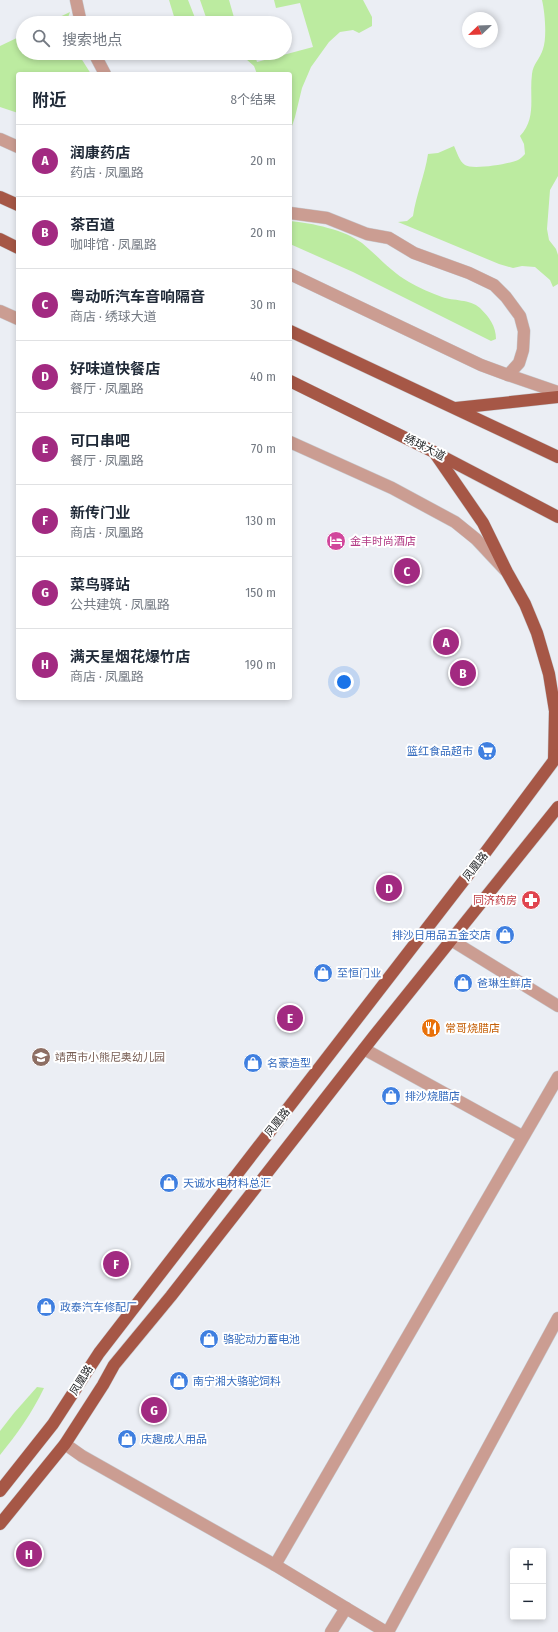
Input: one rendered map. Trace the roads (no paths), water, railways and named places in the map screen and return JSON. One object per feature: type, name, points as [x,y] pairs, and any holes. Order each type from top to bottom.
[{"type":"main road","points":[[0,196],[16,204]]},
{"type":"main road","points":[[0,239],[16,247]]},
{"type":"main road","points":[[292,332],[558,457]]},
{"type":"main road","name":"绣球大道","points":[[292,382],[434,452],[558,516]]},
{"type":"main road","points":[[455,408],[558,397]]},
{"type":"main road","points":[[434,452],[482,523],[525,604],[537,633],[550,674],[555,711],[556,758]]},
{"type":"main road","name":"凤凰路","points":[[0,1491],[54,1424],[99,1353],[480,860],[556,758]]},
{"type":"main road","name":"凤凰路","points":[[0,1524],[65,1444],[114,1365],[171,1296],[255,1187],[558,806]]},
{"type":"street","points":[[76,0],[79,16]]},
{"type":"street","points":[[98,60],[105,72]]},
{"type":"street","points":[[0,139],[16,146]]},
{"type":"street","points":[[292,213],[327,218],[367,234],[389,238],[414,253],[469,273],[494,285],[506,297],[520,316],[524,332],[523,350],[519,363],[508,376]]},
{"type":"street","points":[[292,275],[481,365],[508,376],[558,392]]},
{"type":"street","points":[[0,311],[16,318]]},
{"type":"street","points":[[292,443],[392,488],[455,522],[476,539],[507,572]]},
{"type":"street","points":[[452,940],[558,1006]]},
{"type":"street","points":[[364,1049],[522,1136]]},
{"type":"street","points":[[275,1565],[522,1136],[558,1077]]},
{"type":"street","points":[[65,1444],[82,1456],[275,1565],[387,1632],[558,1318]]},
{"type":"street","points":[[331,1632],[346,1608]]},
{"type":"place","name":"金丰时尚酒店","points":[[336,541]]},
{"type":"place","name":"粤动听汽车音响隔音","points":[[407,571]]},
{"type":"place","name":"润康药店","points":[[446,642]]},
{"type":"place","name":"茶百道","points":[[463,673]]},
{"type":"place","name":"篮红食品超市","points":[[487,751]]},
{"type":"place","name":"好味道快餐店","points":[[389,888]]},
{"type":"place","name":"同济药房","points":[[531,900]]},
{"type":"place","name":"排沙日用品五金交店","points":[[505,935]]},
{"type":"place","name":"至恒门业","points":[[323,973]]},
{"type":"place","name":"爸琳生鲜店","points":[[463,983]]},
{"type":"place","name":"可口串吧","points":[[290,1018]]},
{"type":"place","name":"常哥烧腊店","points":[[431,1028]]},
{"type":"place","name":"靖西市小熊尼奥幼儿园","points":[[41,1057]]},
{"type":"place","name":"名豪造型","points":[[253,1063]]},
{"type":"place","name":"排沙烧腊店","points":[[391,1096]]},
{"type":"place","name":"天诚水电材料总汇","points":[[169,1183]]},
{"type":"place","name":"新传门业","points":[[116,1264]]},
{"type":"place","name":"政泰汽车修配厂","points":[[46,1307]]},
{"type":"place","name":"骆驼动力蓄电池","points":[[209,1339]]},
{"type":"place","name":"南宁湘大骆驼饲料","points":[[179,1381]]},
{"type":"place","name":"菜鸟驿站","points":[[154,1410]]},
{"type":"place","name":"庆趣成人用品","points":[[127,1439]]},
{"type":"place","name":"满天星烟花爆竹店","points":[[29,1554]]}]
